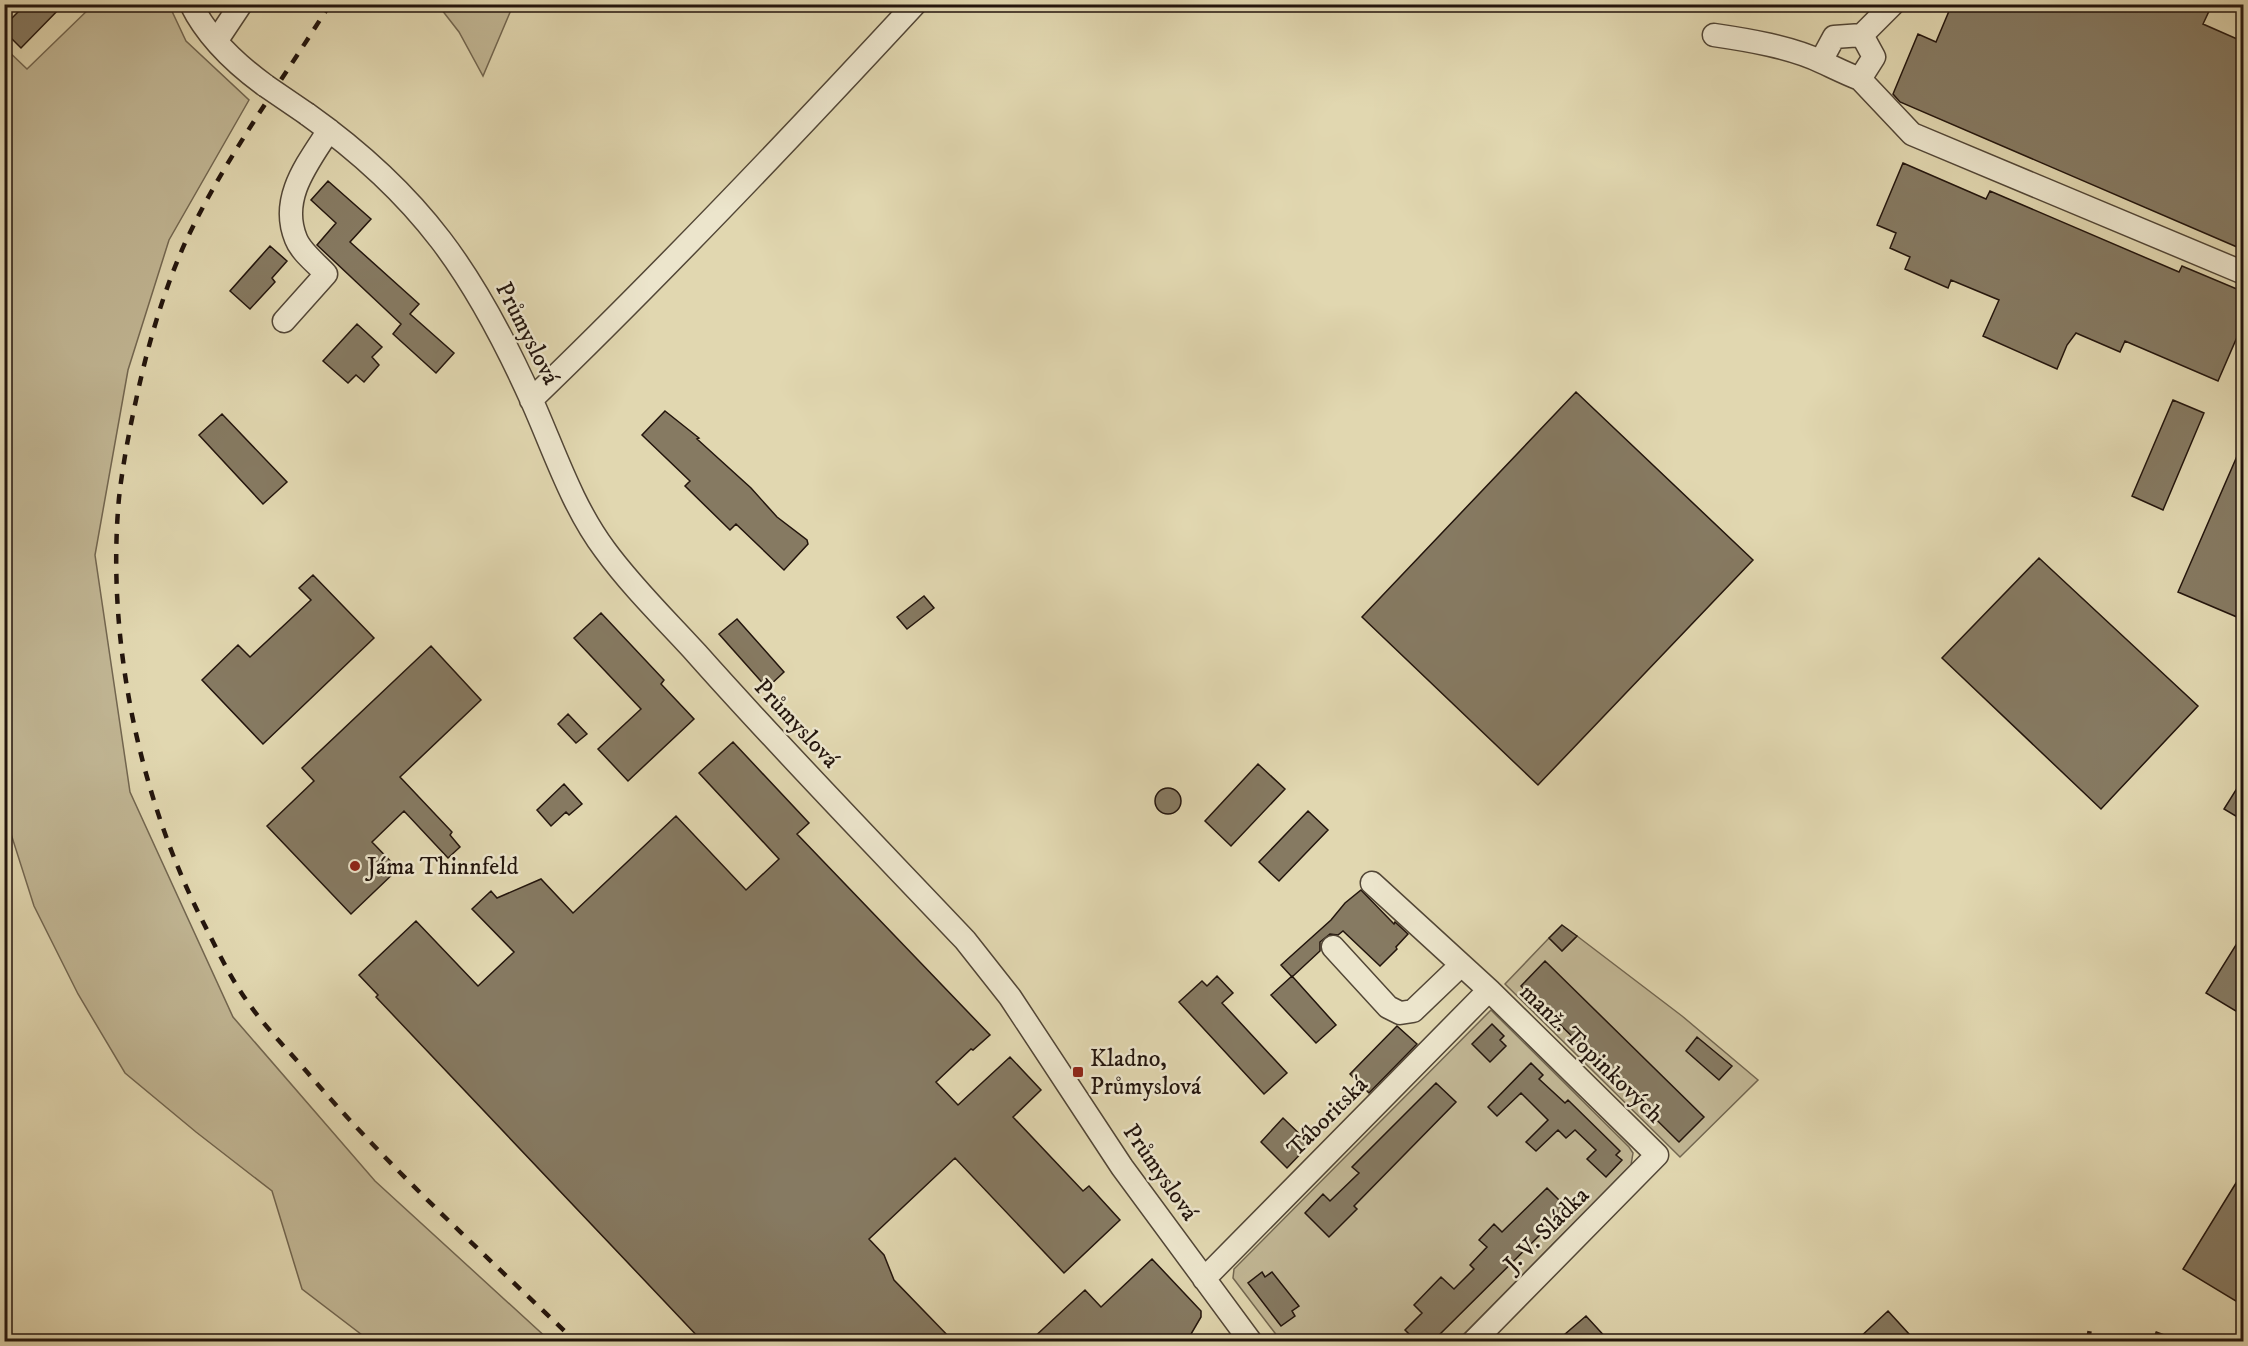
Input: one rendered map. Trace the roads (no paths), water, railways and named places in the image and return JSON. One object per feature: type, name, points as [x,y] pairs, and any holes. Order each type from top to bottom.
[{"type":"street","name":"Průmyslová","points":[[192,4],[217,40],[241,67],[329,130],[385,176],[443,241],[488,310],[581,511],[604,549],[737,699],[994,975],[1122,1167],[1251,1341]]},
{"type":"street","points":[[217,40],[241,4]]},
{"type":"street","points":[[531,400],[582,351],[809,118],[915,4]]},
{"type":"street","points":[[1821,61],[1834,37],[1862,34],[1893,4]]},
{"type":"street","points":[[1860,79],[1874,57],[1862,34]]},
{"type":"street","points":[[1714,35],[1759,42],[1821,61],[1840,72],[1860,79],[1912,134],[2244,273]]},
{"type":"street","points":[[284,321],[326,274],[297,241],[289,216],[298,177],[329,130]]},
{"type":"street","name":"manž. Topinkových","points":[[1372,883],[1489,990],[1657,1155]]},
{"type":"street","points":[[1333,947],[1388,1007],[1400,1013],[1413,1011],[1461,964]]},
{"type":"street","name":"Táboritská","points":[[1204,1278],[1489,990]]},
{"type":"street","name":"J. V. Sládka","points":[[1473,1341],[1657,1155]]},
{"type":"railway","points":[[330,4],[235,151],[200,212],[177,261],[152,335],[142,372],[125,458],[119,498],[116,551],[123,660],[132,715],[161,821],[180,872],[223,961],[247,1001],[276,1037],[371,1143],[576,1342]]},
{"type":"railway","points":[[2088,1341],[2091,1322]]},
{"type":"railway","points":[[2155,1333],[2178,1342]]},
{"type":"place","name":"Jáma Thinnfeld","points":[[355,866]]},
{"type":"place","name":"Kladno, Průmyslová","points":[[1078,1072]]}]
